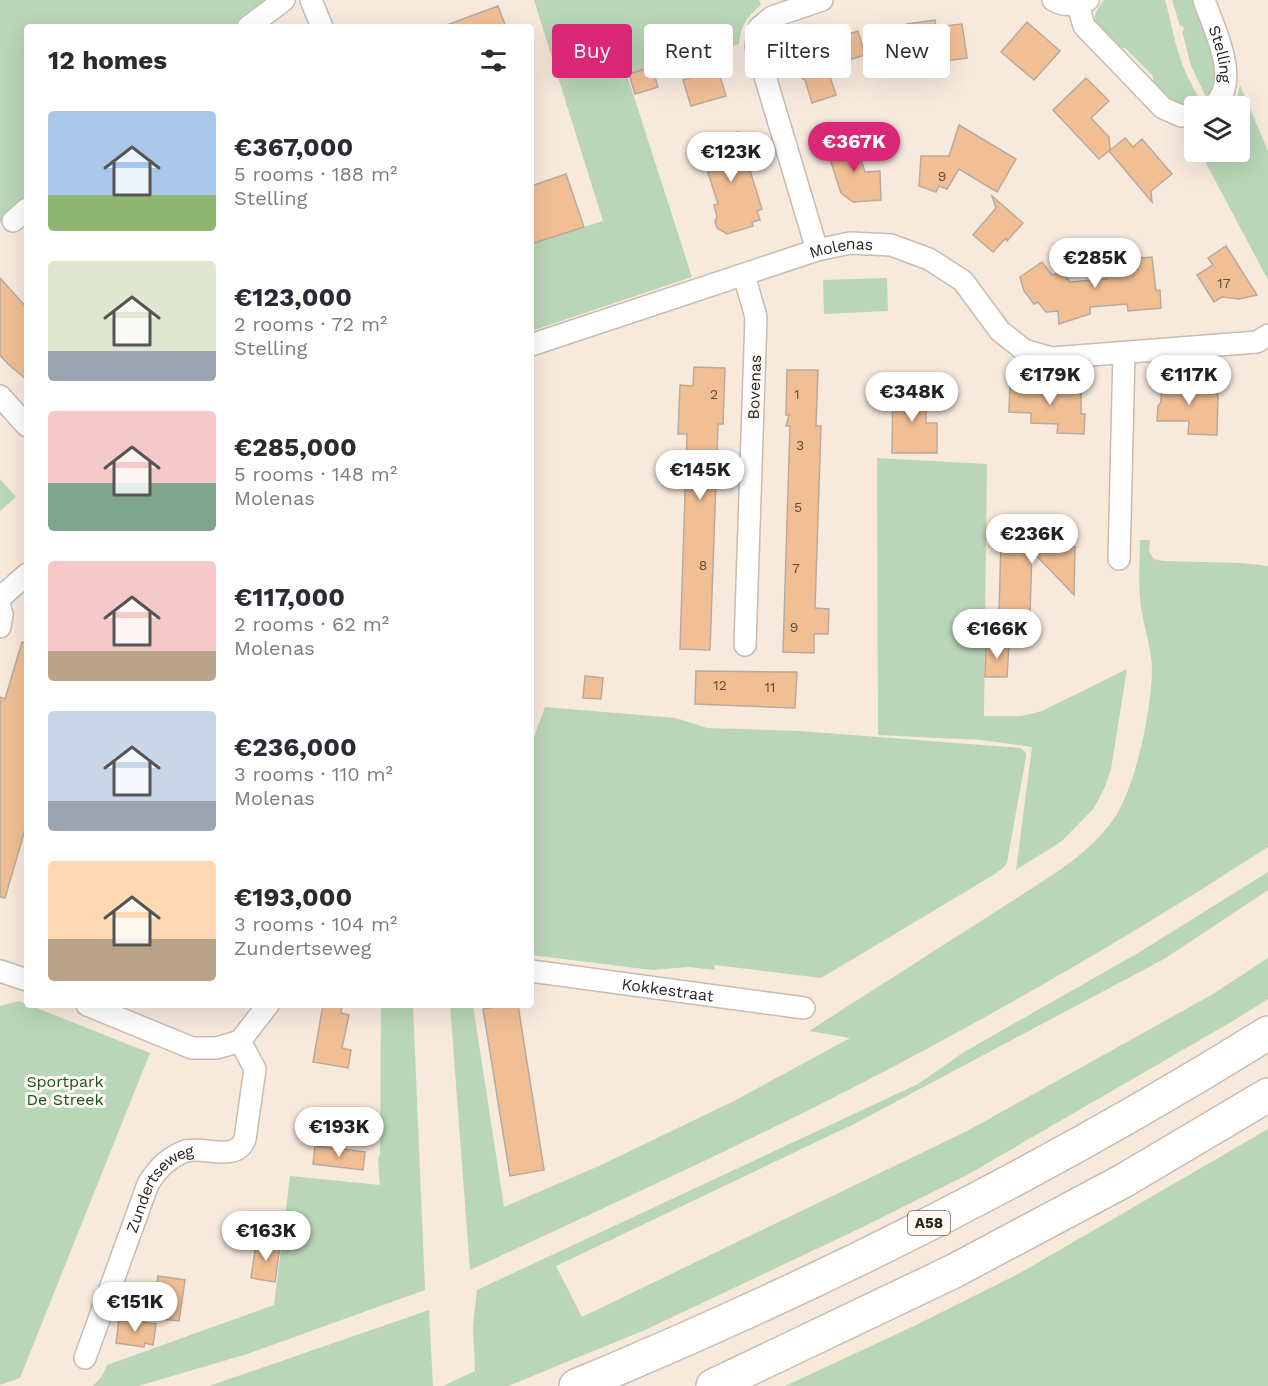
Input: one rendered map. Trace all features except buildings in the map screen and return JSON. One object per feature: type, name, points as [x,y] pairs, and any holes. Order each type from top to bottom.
[{"type":"highway","name":"A58","points":[[576,1386],[689,1339],[925,1226],[1096,1135],[1268,1033]]},
{"type":"highway","points":[[713,1386],[965,1265],[1123,1181],[1268,1095]]},
{"type":"street","points":[[252,24],[284,0]]},
{"type":"street","points":[[311,0],[321,24]]},
{"type":"street","points":[[817,250],[756,46],[759,28],[772,17],[822,0]]},
{"type":"street","points":[[1053,0],[1060,4],[1083,3],[1084,26],[1163,108],[1184,116]]},
{"type":"street","name":"Stelling","points":[[1204,0],[1225,62],[1227,84],[1221,96]]},
{"type":"street","name":"Molenas","points":[[534,344],[817,250],[850,243],[891,245],[929,259],[963,281],[1000,331],[1024,350],[1052,358],[1257,342],[1268,335]]},
{"type":"street","name":"Bovenas","points":[[744,275],[756,317],[745,645]]},
{"type":"street","points":[[1119,559],[1124,354]]},
{"type":"street","points":[[2,403],[24,423]]},
{"type":"street","points":[[0,598],[24,577]]},
{"type":"street","points":[[0,607],[2,614],[0,627]]},
{"type":"street","points":[[0,971],[24,979]]},
{"type":"street","name":"Kokkestraat","points":[[534,971],[804,1008]]},
{"type":"street","points":[[94,1008],[192,1048],[217,1048],[240,1041],[266,1008]]},
{"type":"street","name":"Zundertseweg","points":[[85,1358],[148,1184],[155,1172],[174,1156],[189,1150],[227,1152],[237,1150],[243,1145],[255,1068],[240,1041]]},
{"type":"green space","points":[[0,0],[272,0],[240,24],[24,24],[24,203],[0,223]]},
{"type":"green space","points":[[534,0],[759,0],[761,5],[745,22],[739,44],[733,46],[733,24],[644,24],[644,73],[632,77],[632,24],[552,24],[552,58]]},
{"type":"green space","points":[[1104,0],[1165,0],[1182,63],[1198,96],[1184,96],[1184,108],[1180,109],[1153,90],[1153,76],[1125,48],[1112,48],[1098,31],[1095,20]]},
{"type":"green space","points":[[1172,0],[1196,0],[1221,77],[1211,96],[1206,96],[1191,66],[1182,31],[1183,26],[1180,26]]},
{"type":"green space","points":[[558,78],[628,78],[692,277],[534,330],[534,242],[603,221]]},
{"type":"green space","points":[[1240,85],[1245,96],[1237,96]]},
{"type":"green space","points":[[1250,109],[1268,151],[1268,280],[1205,162],[1250,162]]},
{"type":"green space","points":[[887,278],[888,311],[824,314],[823,280]]},
{"type":"green space","points":[[877,458],[987,464],[984,716],[1021,716],[1042,711],[1127,669],[1111,769],[1094,808],[1062,841],[1016,870],[1032,747],[981,740],[878,735]]},
{"type":"green space","points":[[0,479],[16,497],[0,511]]},
{"type":"green space","points":[[1140,540],[1150,540],[1149,552],[1154,559],[1163,561],[1268,566],[1268,847],[1099,952],[925,1050],[639,1192],[470,1270],[450,1008],[473,1008],[504,1207],[601,1165],[734,1101],[850,1038],[809,1031],[1057,872],[1091,845],[1113,820],[1129,789],[1141,748],[1149,707],[1152,662],[1141,608]]},
{"type":"green space","points":[[545,707],[676,718],[707,728],[800,731],[1021,748],[1026,753],[1026,757],[1007,862],[1004,867],[821,978],[715,965],[714,970],[688,967],[652,970],[534,955],[534,737]]},
{"type":"green space","points":[[1268,872],[1268,890],[1164,959],[854,1124],[556,1266],[582,1317],[969,1130],[1213,994],[1268,958],[1268,999],[1238,1018],[967,1175],[645,1330],[508,1386],[443,1386],[475,1371],[473,1325],[477,1290],[918,1084],[964,1052],[1138,953]]},
{"type":"green space","name":"Sportpark De Streek","points":[[19,1001],[24,1003],[24,1008],[37,1008],[150,1053],[20,1378],[0,1385],[0,1006]]},
{"type":"green space","points":[[381,1008],[413,1008],[425,1290],[244,1355],[138,1386],[93,1386],[102,1376],[107,1365],[274,1305],[290,1176],[380,1185],[378,1160],[380,1154]]},
{"type":"green space","points":[[1268,1129],[1268,1386],[785,1386],[914,1326],[1020,1273]]},
{"type":"green space","points":[[429,1310],[433,1386],[209,1386]]}]
